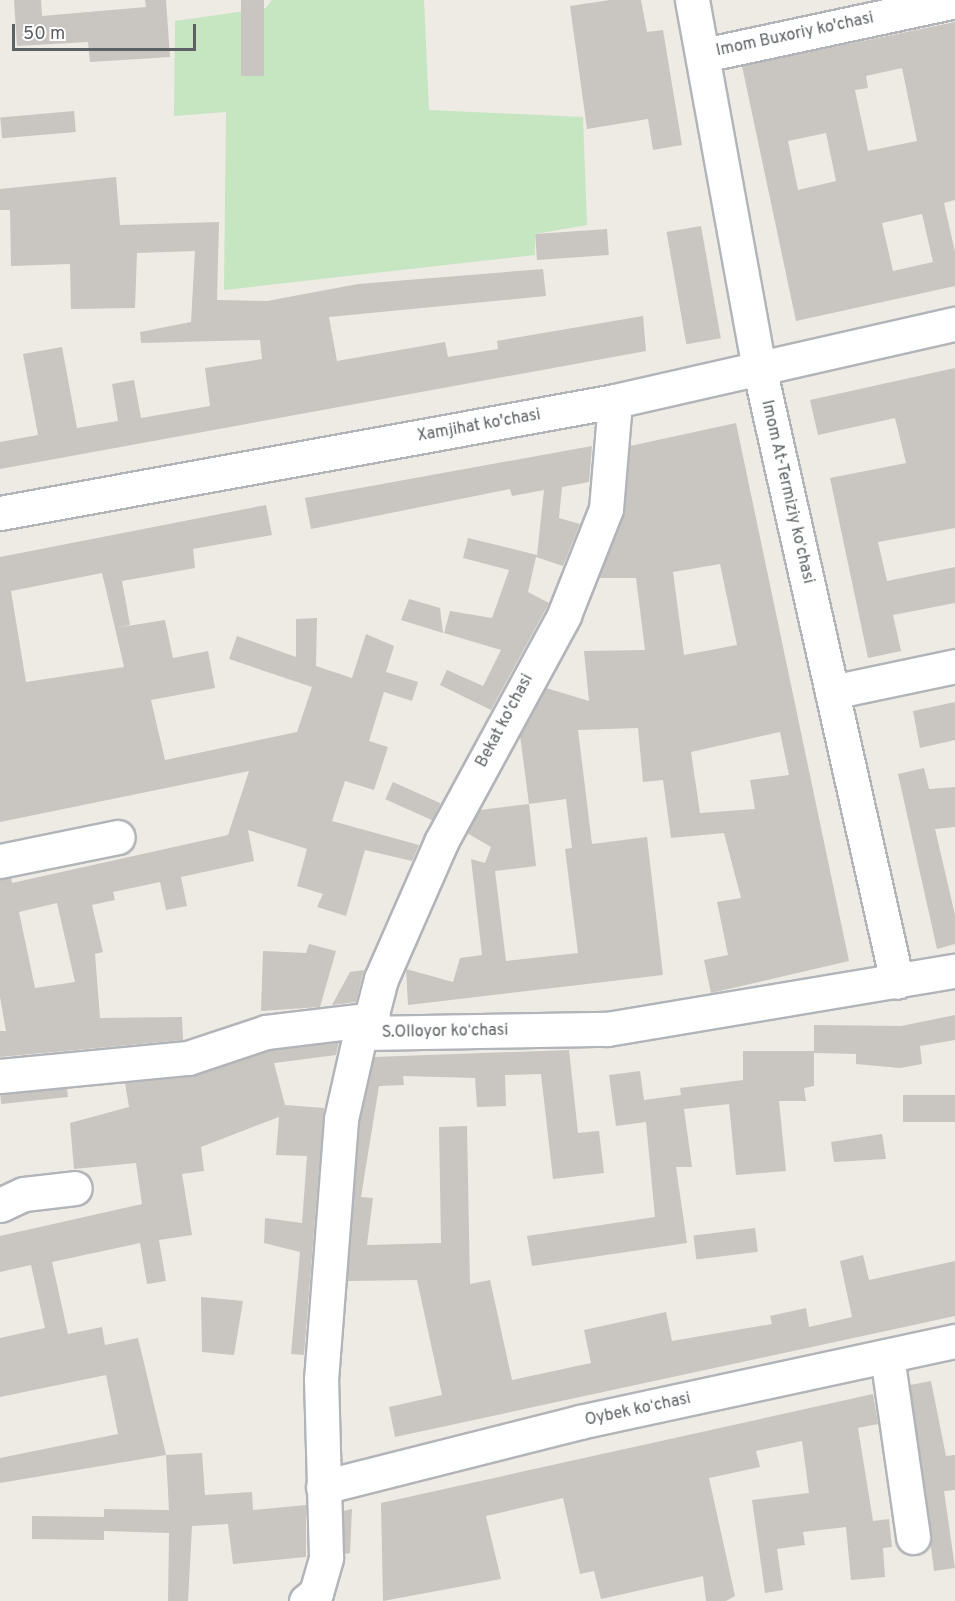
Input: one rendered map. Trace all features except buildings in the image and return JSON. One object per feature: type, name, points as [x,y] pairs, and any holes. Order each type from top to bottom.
[{"type":"street","name":"Imom At-Termiziy koʻchasi","points":[[692,0],[704,55],[759,367],[897,982]]},
{"type":"street","name":"Imom Buxoriy ko'chasi","points":[[704,55],[955,1]]},
{"type":"street","name":"Xamjihat ko'chasi","points":[[0,513],[615,401],[955,324]]},
{"type":"street","name":"Bekat ko'chasi","points":[[370,1026],[381,979],[441,842],[564,615],[606,509],[615,401]]},
{"type":"street","points":[[832,692],[955,666]]},
{"type":"street","points":[[0,861],[118,837]]},
{"type":"street","name":"S.Olloyor koʻchasi","points":[[313,1598],[326,1557],[321,1380],[340,1119],[352,1055],[370,1026],[607,1029],[955,971]]},
{"type":"street","points":[[0,1076],[188,1058],[266,1032],[370,1026]]},
{"type":"street","points":[[0,1205],[24,1194],[75,1188]]},
{"type":"street","name":"Oybek koʻchasi","points":[[323,1487],[580,1422],[955,1341]]},
{"type":"street","points":[[887,1356],[913,1537]]},
{"type":"green space","points":[[272,0],[424,0],[429,110],[583,117],[587,225],[535,234],[535,255],[224,290],[226,112],[174,116],[175,21],[266,8]]}]
